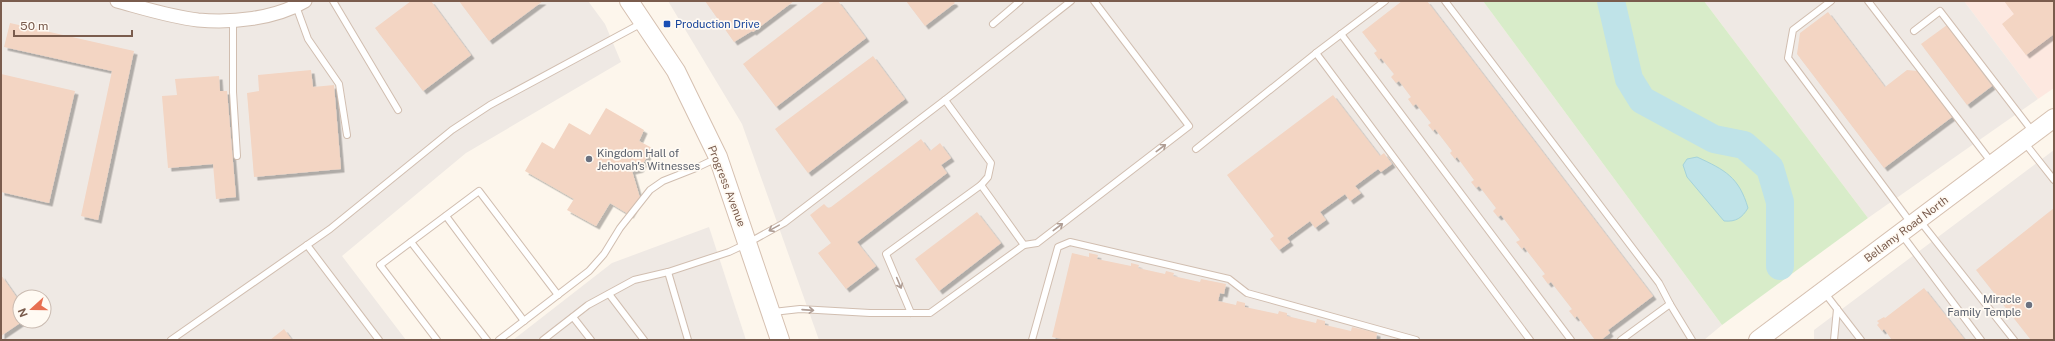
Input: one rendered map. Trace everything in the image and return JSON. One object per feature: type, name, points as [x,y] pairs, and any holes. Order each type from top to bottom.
[{"type":"main road","name":"Progress Avenue","points":[[629,1],[676,71],[683,90],[718,157],[748,244],[769,312],[780,340]]},
{"type":"main road","name":"Bellamy Road North","points":[[1758,340],[2054,118]]},
{"type":"street","points":[[117,1],[197,20],[233,20],[269,15],[300,4]]},
{"type":"lane","points":[[334,1],[398,110]]},
{"type":"lane","points":[[993,24],[1020,1]]},
{"type":"lane","points":[[543,340],[588,305],[634,280],[668,272],[748,244],[784,223],[799,210],[945,100],[1071,1]]},
{"type":"lane","points":[[769,312],[800,309],[870,314],[930,313],[1024,245],[1037,243],[1189,126],[1094,1]]},
{"type":"lane","points":[[1196,149],[1316,53],[1385,1]]},
{"type":"lane","points":[[1445,1],[1659,283],[1692,340]]},
{"type":"lane","points":[[1830,1],[1793,30],[1788,58],[1911,226],[1981,340]]},
{"type":"lane","points":[[1868,1],[1993,164]]},
{"type":"lane","points":[[300,4],[308,39],[339,84],[347,135]]},
{"type":"lane","points":[[1914,30],[1940,11],[2029,137],[2054,180]]},
{"type":"lane","points":[[233,20],[232,92],[237,156]]},
{"type":"lane","points":[[172,340],[330,230],[452,130],[490,105],[643,22]]},
{"type":"lane","points":[[1341,34],[1571,340]]},
{"type":"lane","points":[[1316,53],[1530,340]]},
{"type":"lane","points":[[912,313],[886,254],[981,184],[988,177],[991,164],[945,100]]},
{"type":"lane","points":[[499,340],[589,271],[604,254],[620,228],[650,190],[663,181],[696,168],[718,157]]},
{"type":"lane","points":[[981,184],[1024,245]]},
{"type":"lane","points":[[437,340],[380,265],[479,191],[558,294]]},
{"type":"lane","points":[[446,216],[524,321]]},
{"type":"lane","points":[[1911,226],[2014,340]]},
{"type":"lane","points":[[412,242],[487,340]]},
{"type":"lane","points":[[1032,340],[1058,247],[1070,242],[1229,279],[1247,293],[1416,340]]},
{"type":"lane","points":[[307,245],[379,340]]},
{"type":"lane","points":[[668,272],[688,340]]},
{"type":"lane","points":[[1823,291],[1861,340]]},
{"type":"lane","points":[[609,294],[644,340]]},
{"type":"lane","points":[[1621,340],[1670,304]]},
{"type":"lane","points":[[1834,340],[1837,309]]},
{"type":"lane","points":[[573,317],[591,340]]},
{"type":"lane","points":[[551,334],[556,340]]},
{"type":"shaded area","points":[[1,1],[588,1],[605,24],[621,62],[466,153],[342,256],[406,340],[1,340]]},
{"type":"shaded area","points":[[668,1],[1483,1],[1722,325],[1704,340],[819,340],[742,124]]},
{"type":"shaded area","points":[[1704,1],[1964,1],[2038,99],[1868,218]]},
{"type":"shaded area","points":[[1964,1],[2054,1],[2054,88],[2038,99]]},
{"type":"shaded area","points":[[2054,150],[2054,340],[1814,340],[1814,330]]},
{"type":"shaded area","points":[[709,227],[746,340],[513,340],[612,263]]},
{"type":"green space","points":[[1483,1],[1704,1],[1868,218],[1722,325]]},
{"type":"water","points":[[1697,157],[1716,166],[1730,176],[1735,182],[1744,197],[1748,208],[1741,217],[1732,221],[1724,221],[1687,177],[1683,165],[1687,159]]},
{"type":"building","points":[[411,1],[431,1],[471,55],[423,91],[375,28]]},
{"type":"building","points":[[459,1],[543,1],[489,41]]},
{"type":"building","points":[[705,1],[794,1],[753,32],[752,31],[734,42]]},
{"type":"building","points":[[825,1],[838,1],[866,38],[776,107],[743,64]]},
{"type":"building","points":[[906,1],[953,1],[955,3],[925,26]]},
{"type":"building","points":[[1402,1],[1427,1],[1653,296],[1608,330],[1610,333],[1601,340],[1595,340],[1577,316],[1575,318],[1569,311],[1572,309],[1551,282],[1548,284],[1542,276],[1545,274],[1524,247],[1522,249],[1516,242],[1520,240],[1501,215],[1498,217],[1493,211],[1496,208],[1479,186],[1476,188],[1471,182],[1474,180],[1457,157],[1455,159],[1450,153],[1452,151],[1435,129],[1433,131],[1428,125],[1431,123],[1416,104],[1413,106],[1408,99],[1411,97],[1399,81],[1396,83],[1391,77],[1394,74],[1381,58],[1379,60],[1374,53],[1377,51],[1362,32]]},
{"type":"building","points":[[2004,1],[2054,1],[2054,34],[2026,55],[2002,24],[2014,14]]},
{"type":"building","points":[[1828,12],[1885,87],[1907,70],[1918,71],[1952,117],[1884,168],[1797,54],[1800,33]]},
{"type":"building","points":[[10,23],[134,51],[98,220],[81,216],[112,71],[4,47]]},
{"type":"building","points":[[1947,25],[1992,86],[1967,105],[1921,44]]},
{"type":"building","points":[[873,56],[905,99],[808,173],[775,129]]},
{"type":"building","points":[[311,70],[313,87],[334,85],[341,169],[254,177],[247,93],[259,91],[258,75]]},
{"type":"building","points":[[1,74],[75,91],[49,203],[1,192]]},
{"type":"building","points":[[219,76],[220,91],[227,91],[236,197],[216,199],[213,164],[168,168],[162,96],[177,95],[175,79]]},
{"type":"building","points":[[1333,95],[1380,156],[1384,153],[1392,164],[1381,172],[1378,169],[1355,186],[1361,193],[1350,201],[1345,194],[1320,212],[1326,220],[1315,228],[1310,221],[1287,238],[1290,242],[1279,250],[1270,239],[1274,236],[1227,175]]},
{"type":"building","name":"Kingdom Hall of Jehovah's Witnesses","points":[[606,108],[644,130],[639,141],[652,148],[640,169],[632,171],[640,198],[630,215],[610,203],[596,226],[567,210],[574,199],[525,171],[542,142],[554,149],[569,123],[590,135]]},
{"type":"building","points":[[921,139],[930,151],[940,143],[951,158],[941,165],[947,173],[857,242],[876,266],[846,289],[818,253],[831,243],[810,215],[824,204],[828,208],[831,207]]},
{"type":"building","name":"Miracle Family Temple","points":[[2054,208],[2054,340],[2031,340],[1976,270]]},
{"type":"building","points":[[977,212],[1001,243],[939,291],[915,259]]},
{"type":"building","points":[[1072,253],[1089,257],[1089,253],[1098,255],[1097,259],[1131,266],[1131,263],[1139,265],[1138,268],[1165,274],[1166,271],[1174,273],[1173,276],[1200,282],[1201,279],[1226,284],[1224,294],[1220,293],[1218,301],[1236,305],[1237,301],[1245,303],[1245,307],[1278,314],[1279,311],[1287,313],[1287,316],[1316,323],[1317,319],[1325,321],[1325,325],[1351,331],[1352,327],[1377,333],[1376,340],[1066,340],[1052,337]]},
{"type":"building","points":[[1,275],[12,291],[12,328],[1,336]]},
{"type":"building","points":[[1924,288],[1965,340],[1892,340],[1884,329],[1882,331],[1877,325],[1879,323],[1877,321],[1884,317],[1885,318]]},
{"type":"building","points":[[284,329],[292,340],[270,340]]},
{"type":"waterway","points":[[1611,1],[1629,79],[1642,100],[1714,139],[1744,145],[1770,168],[1780,202],[1780,266]]},
{"type":"place","name":"Production Drive","points":[[667,24]]},
{"type":"place","name":"Kingdom Hall of Jehovah's Witnesses","points":[[589,159]]},
{"type":"place","name":"Miracle Family Temple","points":[[2029,305]]}]
